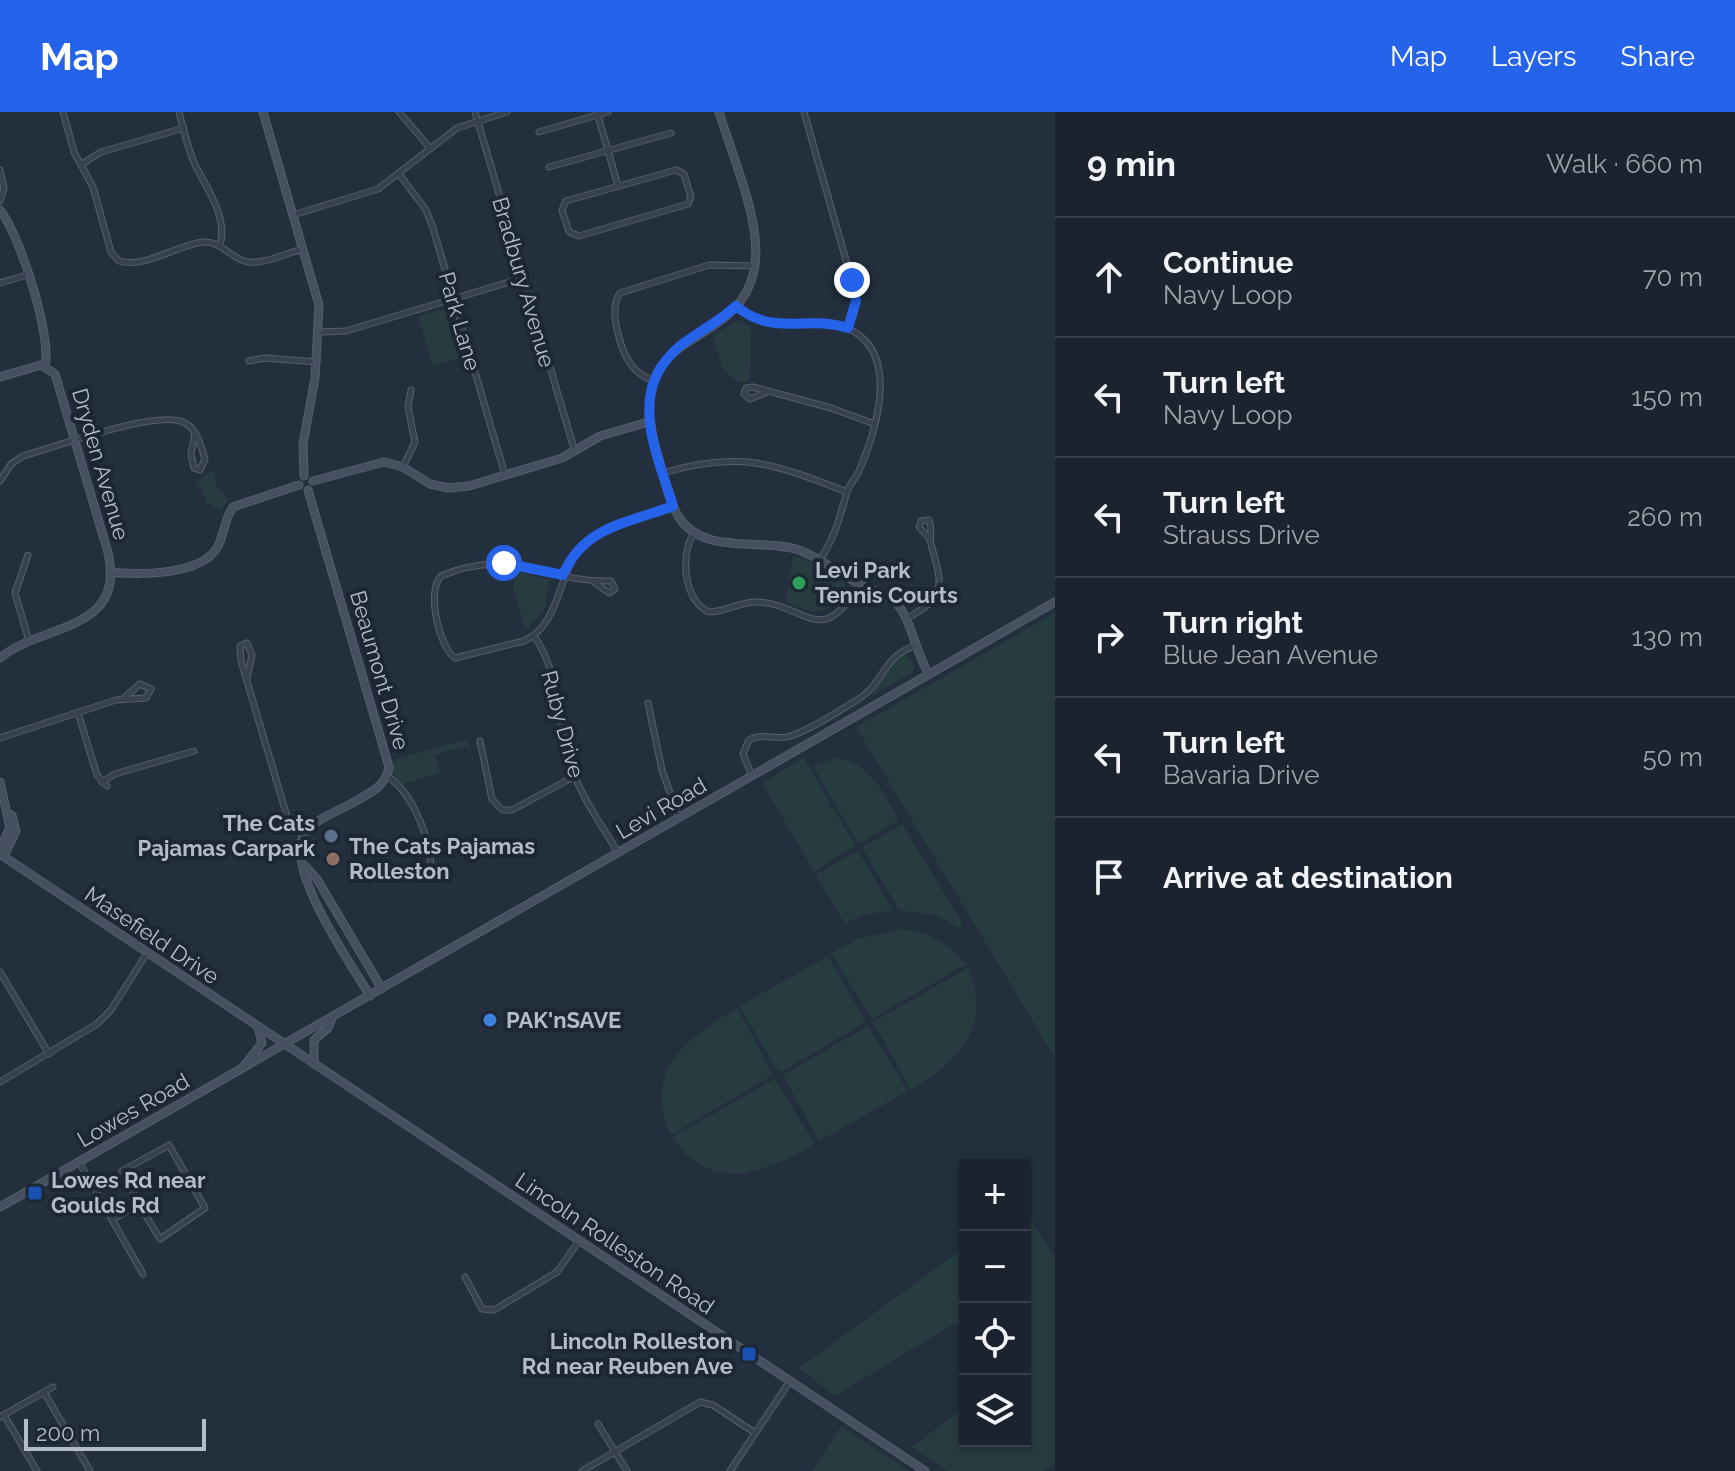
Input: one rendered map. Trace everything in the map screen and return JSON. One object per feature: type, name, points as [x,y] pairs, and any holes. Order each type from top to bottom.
[{"type":"street","points":[[63,112],[74,153],[93,187],[111,252],[119,261],[132,262],[201,242],[220,245],[248,262],[303,249]]},
{"type":"street","points":[[179,112],[196,166],[210,190],[222,231],[220,245]]},
{"type":"street","points":[[110,572],[149,575],[204,560],[217,548],[233,507],[299,485],[304,476],[304,432],[317,362],[319,305],[263,112]]},
{"type":"street","points":[[399,112],[430,148]]},
{"type":"street","name":"Bradbury Avenue","points":[[475,112],[575,452]]},
{"type":"street","points":[[293,215],[372,191],[399,174],[457,128],[507,112]]},
{"type":"street","points":[[539,132],[608,112]]},
{"type":"street","points":[[719,112],[755,232],[755,266],[748,289],[736,306],[678,348],[653,381],[648,422],[673,506],[694,533],[719,542],[794,549],[894,601],[907,618],[914,646],[928,673]]},
{"type":"street","points":[[804,112],[855,292],[855,310],[848,328]]},
{"type":"street","points":[[597,113],[618,186]]},
{"type":"street","points":[[82,164],[101,152],[184,128]]},
{"type":"street","points":[[549,167],[671,133]]},
{"type":"street","points":[[0,170],[4,188],[0,201]]},
{"type":"street","points":[[681,171],[690,202],[579,236],[569,232],[562,210],[566,201],[618,186],[681,171]]},
{"type":"street","name":"Park Lane","points":[[399,174],[430,219],[505,475]]},
{"type":"street","points":[[0,210],[11,227],[47,350],[45,366],[0,377]]},
{"type":"street","points":[[653,381],[638,373],[628,358],[613,308],[620,293],[709,265],[755,266]]},
{"type":"street","points":[[0,283],[27,275]]},
{"type":"street","points":[[319,332],[340,332],[523,278]]},
{"type":"street","points":[[736,306],[755,319],[773,325],[830,324],[848,328],[870,349],[879,375],[881,402],[859,470],[847,492],[840,522],[820,560]]},
{"type":"street","points":[[249,361],[265,358],[317,362]]},
{"type":"street","name":"Dryden Avenue","points":[[0,658],[30,642],[77,624],[94,612],[101,604],[110,572],[109,557],[55,374],[45,366]]},
{"type":"street","points":[[403,467],[415,442],[408,407],[411,390]]},
{"type":"street","points":[[765,393],[819,404],[872,423]]},
{"type":"street","points":[[0,481],[19,458],[146,422],[180,421],[195,433],[206,462],[200,470],[194,468],[191,462],[195,433]]},
{"type":"street","points":[[299,485],[308,490],[313,481],[378,462],[403,467],[430,484],[448,488],[505,475],[575,452],[601,436],[648,422]]},
{"type":"street","points":[[663,473],[704,462],[744,460],[775,465],[847,492]]},
{"type":"street","points":[[304,476],[313,481]]},
{"type":"street","name":"Beaumont Drive","points":[[304,835],[315,824],[376,789],[387,776],[388,762],[308,490]]},
{"type":"street","points":[[595,583],[563,575],[494,563],[445,574],[434,584],[432,599],[447,650],[455,658],[534,636],[550,617],[563,575],[575,553],[594,535],[623,521],[673,506]]},
{"type":"street","points":[[694,533],[685,547],[685,563],[696,603],[709,612],[760,602],[809,620],[821,620],[844,607],[859,584]]},
{"type":"street","points":[[907,618],[931,603],[939,591],[940,577],[930,539]]},
{"type":"street","points":[[28,555],[15,593],[30,642]]},
{"type":"street","name":"Levi Road","points":[[285,1045],[1055,602]]},
{"type":"street","name":"Ruby Drive","points":[[534,636],[554,687],[558,723],[575,776],[618,853]]},
{"type":"street","points":[[247,678],[252,655],[247,643],[240,646],[239,653],[289,823],[304,835],[300,851],[305,866],[305,882],[370,996]]},
{"type":"street","points":[[752,776],[743,754],[749,740],[761,736],[792,736],[859,699],[876,685],[892,656],[914,646]]},
{"type":"street","points":[[0,738],[124,698],[146,698],[151,689],[140,684],[124,698]]},
{"type":"street","points":[[648,703],[662,770],[679,818]]},
{"type":"street","points":[[78,713],[104,784],[115,774],[194,751]]},
{"type":"street","points":[[480,741],[492,799],[502,810],[512,810],[575,776]]},
{"type":"street","points":[[387,776],[400,787],[417,818],[431,863],[430,875]]},
{"type":"street","points":[[0,782],[16,831],[1,853]]},
{"type":"street","name":"Masefield Drive","points":[[1,853],[285,1045]]},
{"type":"street","points":[[305,866],[317,879],[382,989]]},
{"type":"street","points":[[331,929],[342,923]]},
{"type":"street","points":[[0,1082],[105,1017],[147,953]]},
{"type":"street","points":[[0,972],[49,1054]]},
{"type":"street","points":[[314,1064],[314,1040],[328,1028],[332,1018]]},
{"type":"street","points":[[243,1067],[260,1048],[262,1040],[258,1027]]},
{"type":"street","name":"Lincoln Rolleston Road","points":[[285,1045],[925,1471]]},
{"type":"street","name":"Lowes Road","points":[[0,1207],[285,1045]]},
{"type":"street","points":[[169,1145],[205,1208],[160,1239],[139,1204],[122,1171],[169,1145]]},
{"type":"street","points":[[79,1162],[143,1274]]},
{"type":"street","points":[[112,1220],[139,1204]]},
{"type":"street","points":[[465,1277],[482,1309],[494,1310],[557,1272],[579,1241]]},
{"type":"street","points":[[730,1471],[790,1381]]},
{"type":"street","points":[[37,1471],[2,1416],[53,1387]]},
{"type":"street","points":[[44,1392],[90,1471]]},
{"type":"street","points":[[582,1471],[700,1402],[713,1405],[755,1433]]},
{"type":"street","points":[[598,1424],[627,1471]]},
{"type":"green space","points":[[449,307],[464,357],[433,366],[418,317]]},
{"type":"green space","points":[[738,320],[751,327],[750,381],[741,383],[723,371],[713,335]]},
{"type":"green space","points":[[213,470],[217,486],[229,500],[220,510],[206,503],[202,489],[195,483]]},
{"type":"green space","points":[[793,556],[806,559],[844,582],[847,594],[832,606],[818,611],[803,609],[786,601]]},
{"type":"green space","points":[[517,572],[550,580],[545,608],[526,631],[513,588]]},
{"type":"green space","points":[[1055,613],[1055,1058],[856,727]]},
{"type":"green space","points":[[905,652],[914,665],[913,672],[870,697],[890,663]]},
{"type":"green space","points":[[467,739],[470,749],[464,746],[435,755],[440,773],[403,784],[392,774],[392,762],[397,759]]},
{"type":"green space","points":[[804,758],[830,803],[829,808],[833,808],[854,843],[852,848],[814,871],[762,783]]},
{"type":"green space","points":[[835,758],[858,765],[867,772],[899,820],[862,843],[857,841],[813,766]]},
{"type":"green space","points":[[902,824],[963,924],[957,928],[939,916],[899,910],[864,851],[863,847]]},
{"type":"green space","points":[[859,852],[893,910],[859,916],[845,924],[816,875]]},
{"type":"green space","points":[[903,929],[938,940],[966,964],[872,1019],[831,953],[860,938]]},
{"type":"green space","points":[[828,956],[866,1022],[781,1072],[776,1069],[740,1006]]},
{"type":"green space","points":[[968,968],[975,990],[976,1009],[966,1041],[943,1067],[911,1090],[873,1022]]},
{"type":"green space","points":[[737,1008],[773,1075],[671,1135],[663,1112],[661,1092],[674,1058],[702,1031]]},
{"type":"green space","points":[[868,1026],[908,1091],[819,1141],[783,1075]]},
{"type":"green space","points":[[775,1079],[815,1144],[758,1170],[722,1173],[704,1167],[672,1137]]},
{"type":"green space","points":[[1031,1220],[1055,1258],[1055,1464],[1042,1471],[947,1471],[911,1447],[959,1412],[959,1447],[1031,1447]]},
{"type":"green space","points":[[959,1251],[959,1326],[957,1322],[835,1396],[799,1368]]},
{"type":"green space","points":[[841,1426],[909,1471],[812,1471]]},
{"type":"place","name":"Levi Park Tennis Courts","points":[[799,583]]},
{"type":"place","name":"The Cats Pajamas Carpark","points":[[331,836]]},
{"type":"place","name":"The Cats Pajamas Rolleston","points":[[333,859]]},
{"type":"place","name":"PAK'nSAVE","points":[[490,1020]]},
{"type":"place","name":"Lowes Rd near Goulds Rd","points":[[35,1193]]},
{"type":"place","name":"Lincoln Rolleston Rd near Reuben Ave","points":[[749,1354]]},
{"type":"route","points":[[504,563],[563,575],[575,553],[594,535],[612,525],[673,506],[648,422],[651,388],[665,362],[678,348],[736,306],[745,314],[773,325],[830,324],[848,328],[856,301],[852,280]]}]
